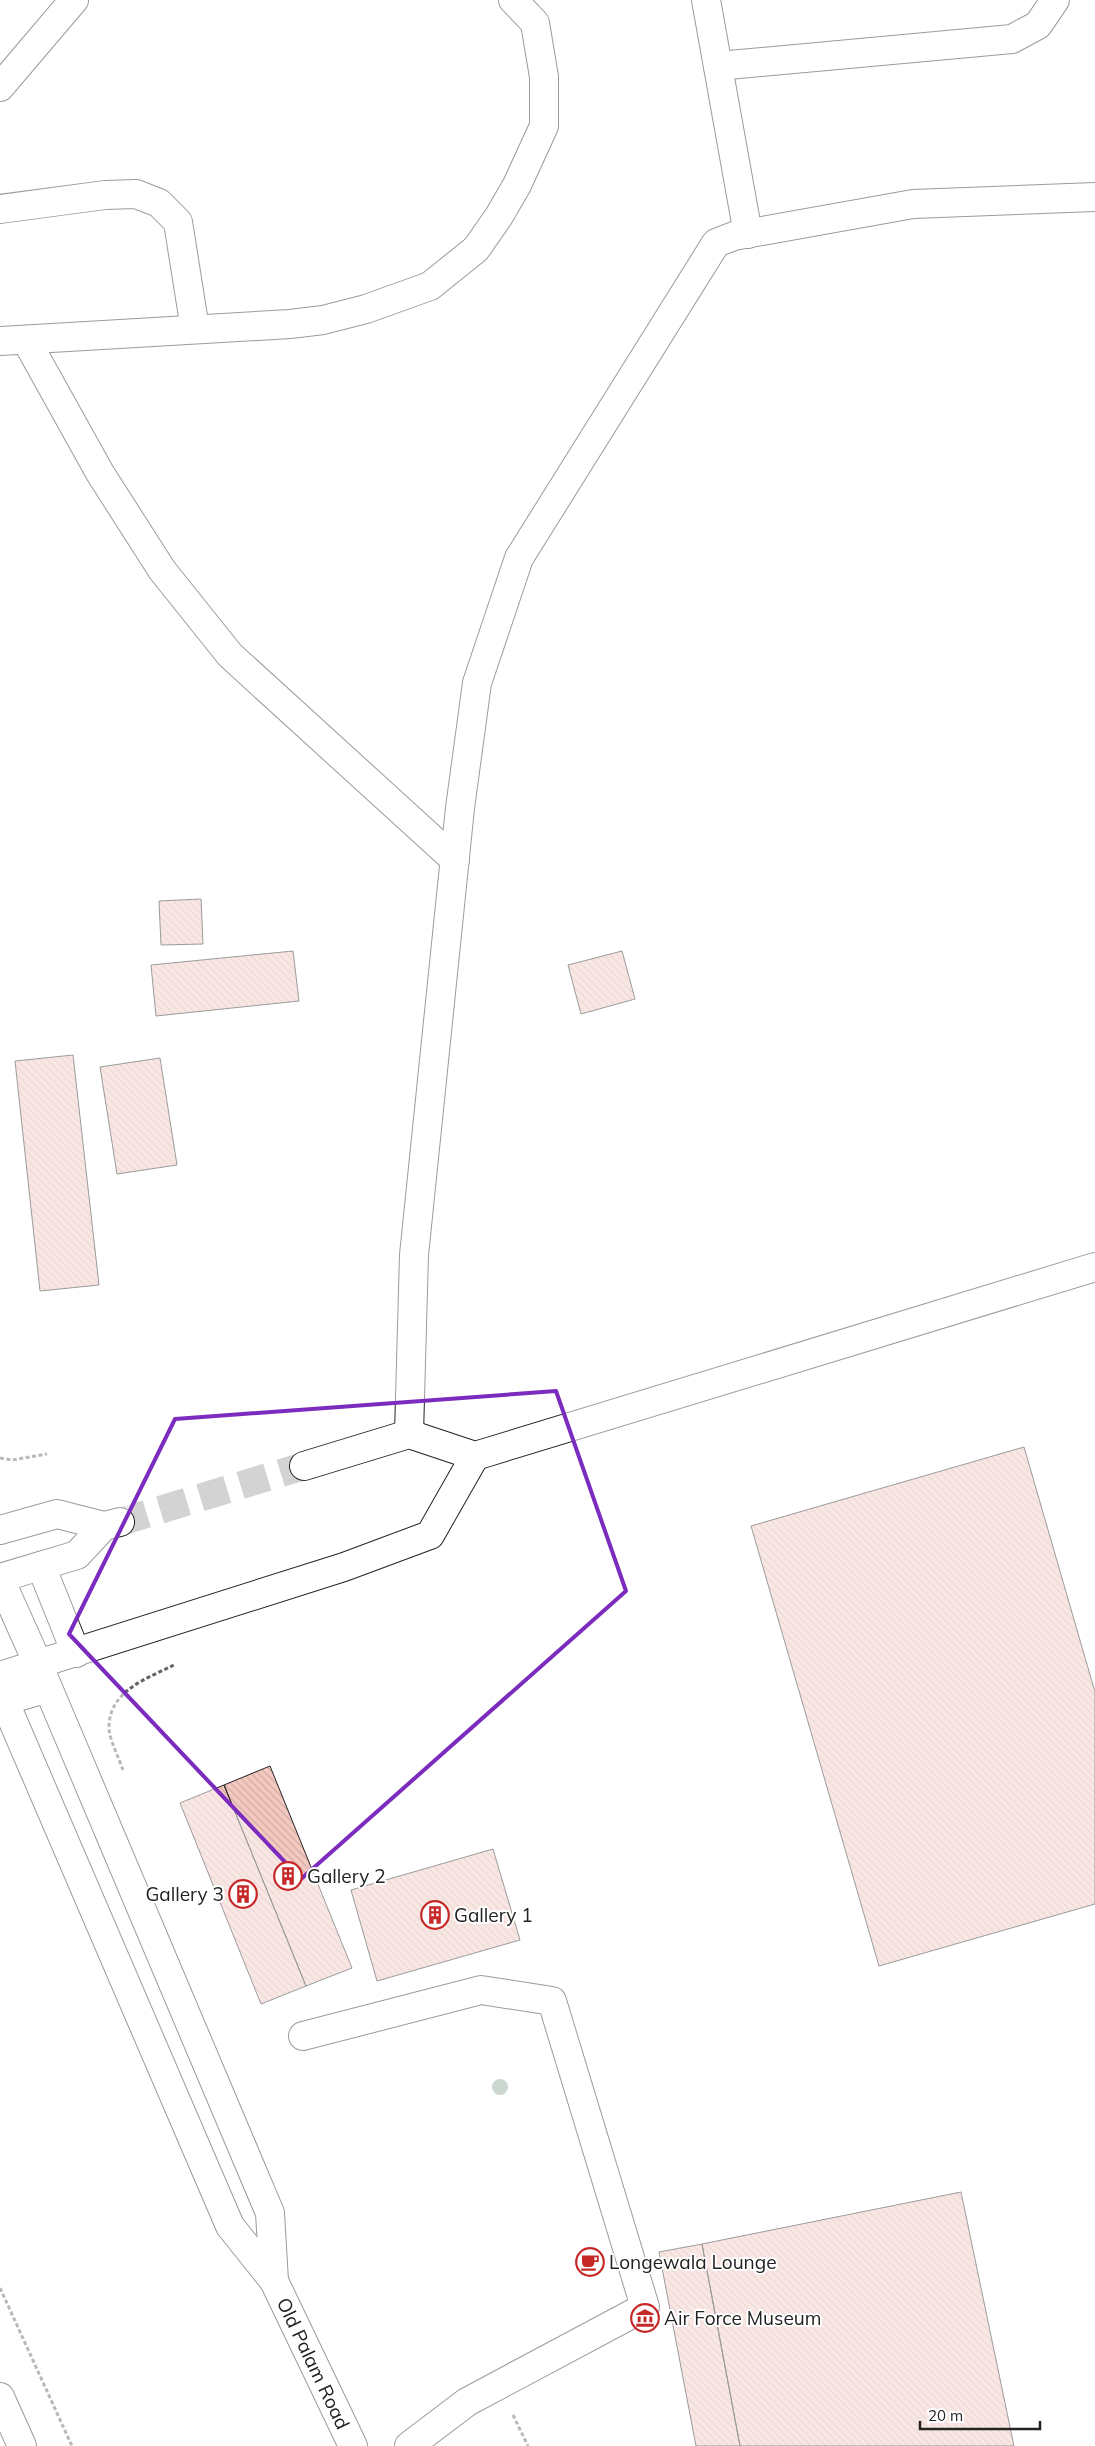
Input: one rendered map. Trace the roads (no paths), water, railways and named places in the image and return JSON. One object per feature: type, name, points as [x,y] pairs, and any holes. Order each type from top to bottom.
[{"type":"street","points":[[0,87],[74,0]]},
{"type":"street","points":[[455,860],[230,655],[157,562],[13,340],[290,324],[323,320],[366,309],[430,286],[476,249],[517,185],[544,126],[544,76],[535,23],[513,0]]},
{"type":"street","points":[[706,0],[748,234]]},
{"type":"street","points":[[718,66],[1012,39],[1038,25],[1055,0]]},
{"type":"street","points":[[0,209],[105,195],[136,194],[159,203],[178,222],[195,329]]},
{"type":"street","points":[[409,1434],[414,1255],[455,860],[477,683],[519,558],[704,259],[716,243],[748,234],[913,204],[1095,197]]},
{"type":"street","points":[[304,1466],[409,1434],[475,1456],[1095,1267]]},
{"type":"street","points":[[274,2281],[230,2226],[1,1693],[43,1676],[76,1653],[344,1567],[430,1535],[475,1456]]},
{"type":"street","points":[[0,1530],[57,1514],[112,1524],[77,1555],[0,1578],[270,2213],[274,2281]]},
{"type":"street","points":[[41,1566],[76,1653]]},
{"type":"street","points":[[303,2036],[481,1990],[552,2001],[645,2307],[467,2402],[409,2446]]},
{"type":"street","name":"Old Palam Road","points":[[274,2281],[353,2446]]},
{"type":"street","points":[[0,2397],[22,2446]]},
{"type":"tunnel","points":[[120,1522],[304,1466]]},
{"type":"place","name":"Gallery 2","points":[[288,1876]]},
{"type":"place","name":"Gallery 3","points":[[243,1894]]},
{"type":"place","name":"Gallery 1","points":[[435,1915]]},
{"type":"place","name":"Longewala Lounge","points":[[590,2262]]},
{"type":"place","name":"Air Force Museum","points":[[645,2318]]}]
